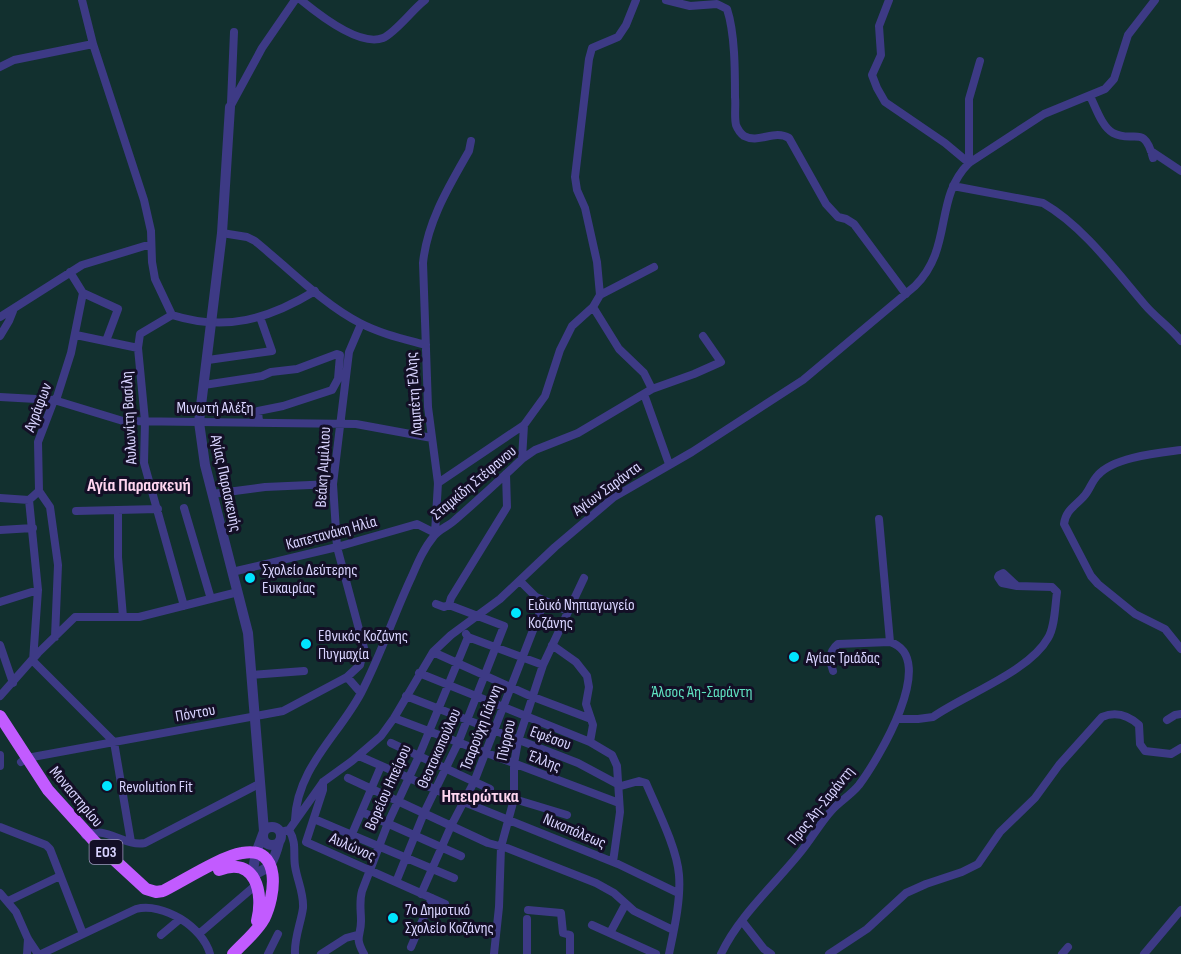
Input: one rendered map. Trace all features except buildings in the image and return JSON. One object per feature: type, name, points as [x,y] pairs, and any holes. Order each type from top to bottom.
[{"type":"main road","name":"Μοναστηρίου","points":[[0,716],[48,800],[146,889],[156,892],[163,891],[236,854],[256,853]]},
{"type":"main road","name":"Μοναστηρίου","points":[[0,727],[24,760]]},
{"type":"main road","name":"Μοναστηρίου","points":[[85,835],[138,890],[154,897],[166,896],[226,867],[238,866],[255,880]]},
{"type":"main road","points":[[233,954],[262,922],[267,911],[272,888],[271,865],[256,853]]},
{"type":"main road","points":[[251,934],[259,911],[255,880]]},
{"type":"street","points":[[82,0],[93,44],[144,200],[151,231],[155,279],[172,315],[212,322],[238,323],[260,317],[299,301],[315,291]]},
{"type":"street","points":[[230,107],[262,48],[295,0]]},
{"type":"street","points":[[301,0],[356,36],[373,39],[384,38],[425,0]]},
{"type":"street","points":[[600,295],[597,262],[585,208],[574,177],[592,48],[618,37],[626,26],[636,0]]},
{"type":"street","points":[[666,0],[690,6],[717,4],[727,9],[731,25],[734,63],[735,120],[741,134],[748,138],[783,134],[789,138],[826,204],[838,217],[854,224],[906,294]]},
{"type":"street","points":[[889,0],[879,26],[881,55],[872,75],[877,88],[885,102],[945,143],[969,163]]},
{"type":"street","points":[[1155,0],[1128,34],[1114,79],[1105,90],[1069,102],[1044,114],[969,163],[956,178],[953,186],[1043,203],[1052,208],[1121,275],[1147,307],[1181,341]]},
{"type":"street","name":"Αγίας Παρασκευής","points":[[234,32],[222,233],[199,422],[205,465],[248,633],[263,818],[275,833]]},
{"type":"street","points":[[0,67],[14,60],[93,44]]},
{"type":"street","points":[[969,163],[969,99],[980,61]]},
{"type":"street","points":[[1090,96],[1109,129],[1121,135],[1136,135],[1142,138],[1149,145],[1152,154],[1181,171]]},
{"type":"street","points":[[426,345],[423,263],[425,248],[431,224],[469,151],[471,141]]},
{"type":"street","name":"Αγίων Σαράντα","points":[[275,833],[296,819],[323,782],[359,756],[381,736],[433,652],[451,635],[480,615],[520,581],[604,504],[636,482],[692,452],[803,380],[922,279],[938,251],[953,186]]},
{"type":"street","name":"Λαμπέτη Έλλης","points":[[222,233],[255,240],[344,314],[361,324],[426,345],[427,387],[438,483],[435,533]]},
{"type":"street","points":[[0,317],[82,265],[151,244]]},
{"type":"street","points":[[438,483],[524,425],[545,396],[565,337],[572,326],[593,307],[600,295],[654,267]]},
{"type":"street","points":[[70,272],[83,292],[118,309],[106,341]]},
{"type":"street","name":"Αγράφων","points":[[39,491],[39,442],[57,397],[76,335],[83,292]]},
{"type":"street","points":[[593,307],[619,349],[644,373],[652,389]]},
{"type":"street","points":[[0,336],[13,310]]},
{"type":"street","name":"Αυλωνίτη Βασίλη","points":[[172,315],[140,334],[138,348],[145,421],[144,463],[184,606]]},
{"type":"street","points":[[208,360],[272,351],[260,317]]},
{"type":"street","name":"Βεάκη Αιμίλιου","points":[[347,677],[360,665],[364,648],[337,547],[333,484],[349,352],[361,324]]},
{"type":"street","points":[[76,335],[138,348]]},
{"type":"street","name":"Σταμκίδη Στέφανου","points":[[296,819],[296,803],[303,782],[313,762],[361,693],[404,592],[435,533],[453,523],[522,459],[535,450],[578,433],[652,389],[721,362],[703,336]]},
{"type":"street","points":[[204,385],[297,369],[337,354],[340,355],[338,379],[332,390],[283,406],[258,411],[259,422]]},
{"type":"street","points":[[644,394],[669,464]]},
{"type":"street","name":"Μινωτή Αλέξη","points":[[0,397],[54,400],[115,420],[339,424],[377,427],[432,438]]},
{"type":"street","points":[[522,459],[524,425]]},
{"type":"street","points":[[1181,450],[1151,454],[1114,464],[1105,469],[1098,475],[1086,494],[1068,511],[1064,524],[1080,557],[1098,584],[1135,614],[1165,629],[1181,649]]},
{"type":"street","points":[[449,605],[451,598],[507,507],[506,474]]},
{"type":"street","points":[[212,494],[265,486],[333,484]]},
{"type":"street","points":[[0,498],[29,500],[39,491],[50,507],[58,565],[55,637]]},
{"type":"street","points":[[29,500],[38,590],[33,662],[114,742],[131,842]]},
{"type":"street","points":[[184,508],[211,599]]},
{"type":"street","points":[[76,511],[158,509]]},
{"type":"street","points":[[118,510],[118,557],[123,617]]},
{"type":"street","points":[[833,670],[830,656],[833,648],[838,644],[890,642],[879,519]]},
{"type":"street","name":"Καπετανάκη Ηλία","points":[[232,572],[337,547],[417,524],[435,533]]},
{"type":"street","points":[[0,530],[33,528]]},
{"type":"street","name":"Πύρρου","points":[[494,954],[499,907],[501,847],[514,799],[514,764],[518,741],[543,665],[584,578]]},
{"type":"street","points":[[520,581],[536,597],[568,611]]},
{"type":"street","points":[[898,719],[933,717],[1019,666],[1043,644],[1050,634],[1057,592],[1052,587],[1017,586]]},
{"type":"street","points":[[0,602],[38,590]]},
{"type":"street","points":[[0,696],[33,662],[38,653],[75,617],[139,617],[238,592]]},
{"type":"street","name":"Τσαρούχη Γιάννη","points":[[421,894],[441,847],[474,782],[544,602]]},
{"type":"street","points":[[436,604],[444,607],[449,605],[480,615]]},
{"type":"street","name":"Θεοτοκοπούλου","points":[[396,882],[424,813],[458,743],[504,626],[480,615]]},
{"type":"street","points":[[461,628],[468,637],[543,665]]},
{"type":"street","name":"Βορείου Ηπείρου","points":[[364,954],[357,935],[361,921],[360,901],[378,845],[409,778],[468,637]]},
{"type":"street","name":"Προς Άη-Σαράντη","points":[[721,954],[729,938],[742,921],[799,854],[832,809],[859,785],[889,737],[898,719],[909,664],[904,652],[890,642]]},
{"type":"street","points":[[0,645],[13,683]]},
{"type":"street","points":[[552,645],[576,662],[587,676],[589,687],[586,704],[592,725],[590,742]]},
{"type":"street","points":[[433,652],[532,697],[591,719]]},
{"type":"street","points":[[252,675],[304,671]]},
{"type":"street","points":[[419,673],[590,742],[612,755],[617,766],[620,812],[613,862]]},
{"type":"street","points":[[347,677],[361,693]]},
{"type":"street","name":"Πόντου","points":[[24,760],[284,711],[347,677]]},
{"type":"street","name":"Εφέσου","points":[[406,696],[518,741],[578,762],[617,784]]},
{"type":"street","points":[[829,954],[867,929],[906,893],[926,884],[955,876],[978,864],[1000,831],[1035,798],[1059,765],[1102,717],[1113,714],[1132,719],[1139,725],[1141,749],[1145,751],[1171,754],[1181,748]]},
{"type":"street","points":[[1167,720],[1181,714]]},
{"type":"street","name":"Έλλης","points":[[394,718],[619,803]]},
{"type":"street","points":[[391,743],[490,789]]},
{"type":"street","points":[[0,755],[0,766]]},
{"type":"street","name":"Νικοπόλεως","points":[[359,756],[464,802],[613,862],[678,893]]},
{"type":"street","points":[[352,834],[381,766]]},
{"type":"street","points":[[348,778],[488,843],[596,883],[614,893],[625,902],[625,905],[673,930]]},
{"type":"street","points":[[617,784],[624,786],[639,781],[646,783],[678,867],[678,893],[669,954]]},
{"type":"street","name":"Αυλώνος","points":[[323,782],[324,787],[306,842],[445,904]]},
{"type":"street","points":[[85,835],[95,831],[131,842],[145,843],[259,784]]},
{"type":"street","points":[[514,799],[567,815]]},
{"type":"street","points":[[362,812],[461,856]]},
{"type":"street","points":[[314,819],[454,878]]},
{"type":"street","points":[[0,827],[46,845],[50,849],[83,934]]},
{"type":"street","points":[[255,880],[256,853],[275,833]]},
{"type":"street","points":[[200,933],[271,865],[275,833]]},
{"type":"street","points":[[275,833],[296,847],[295,868],[303,899],[295,954]]},
{"type":"street","points":[[8,901],[60,876]]},
{"type":"street","points":[[0,893],[16,912],[28,939],[40,954],[136,909],[147,907],[180,919],[200,933],[210,954]]},
{"type":"street","points":[[409,952],[432,898]]},
{"type":"street","points":[[610,933],[625,905]]},
{"type":"street","points":[[1144,954],[1181,910]]},
{"type":"street","points":[[527,954],[527,915],[561,913],[563,933],[570,935],[570,954]]},
{"type":"street","points":[[161,935],[180,919]]},
{"type":"street","points":[[742,921],[764,949],[771,954]]},
{"type":"street","points":[[592,925],[656,954]]},
{"type":"street","points":[[268,954],[278,934]]},
{"type":"street","points":[[321,954],[346,938],[357,935]]},
{"type":"street","points":[[27,954],[28,939]]},
{"type":"green space","name":"Άλσος Άη-Σαράντη","points":[[0,0],[1181,0],[1181,954],[0,954]]},
{"type":"place","name":"Σχολείο Δεύτερης Ευκαιρίας","points":[[250,578]]},
{"type":"place","name":"Ειδικό Νηπιαγωγείο Κοζάνης","points":[[516,613]]},
{"type":"place","name":"Εθνικός Κοζάνης Πυγμαχία","points":[[306,644]]},
{"type":"place","name":"Αγίας Τριάδας","points":[[794,657]]},
{"type":"place","name":"Revolution Fit","points":[[107,786]]},
{"type":"place","name":"7ο Δημοτικό Σχολείο Κοζάνης","points":[[393,918]]},
{"type":"district","name":"Αγία Παρασκευή","points":[[139,485]]},
{"type":"district","name":"Ηπειρώτικα","points":[[480,796]]}]
